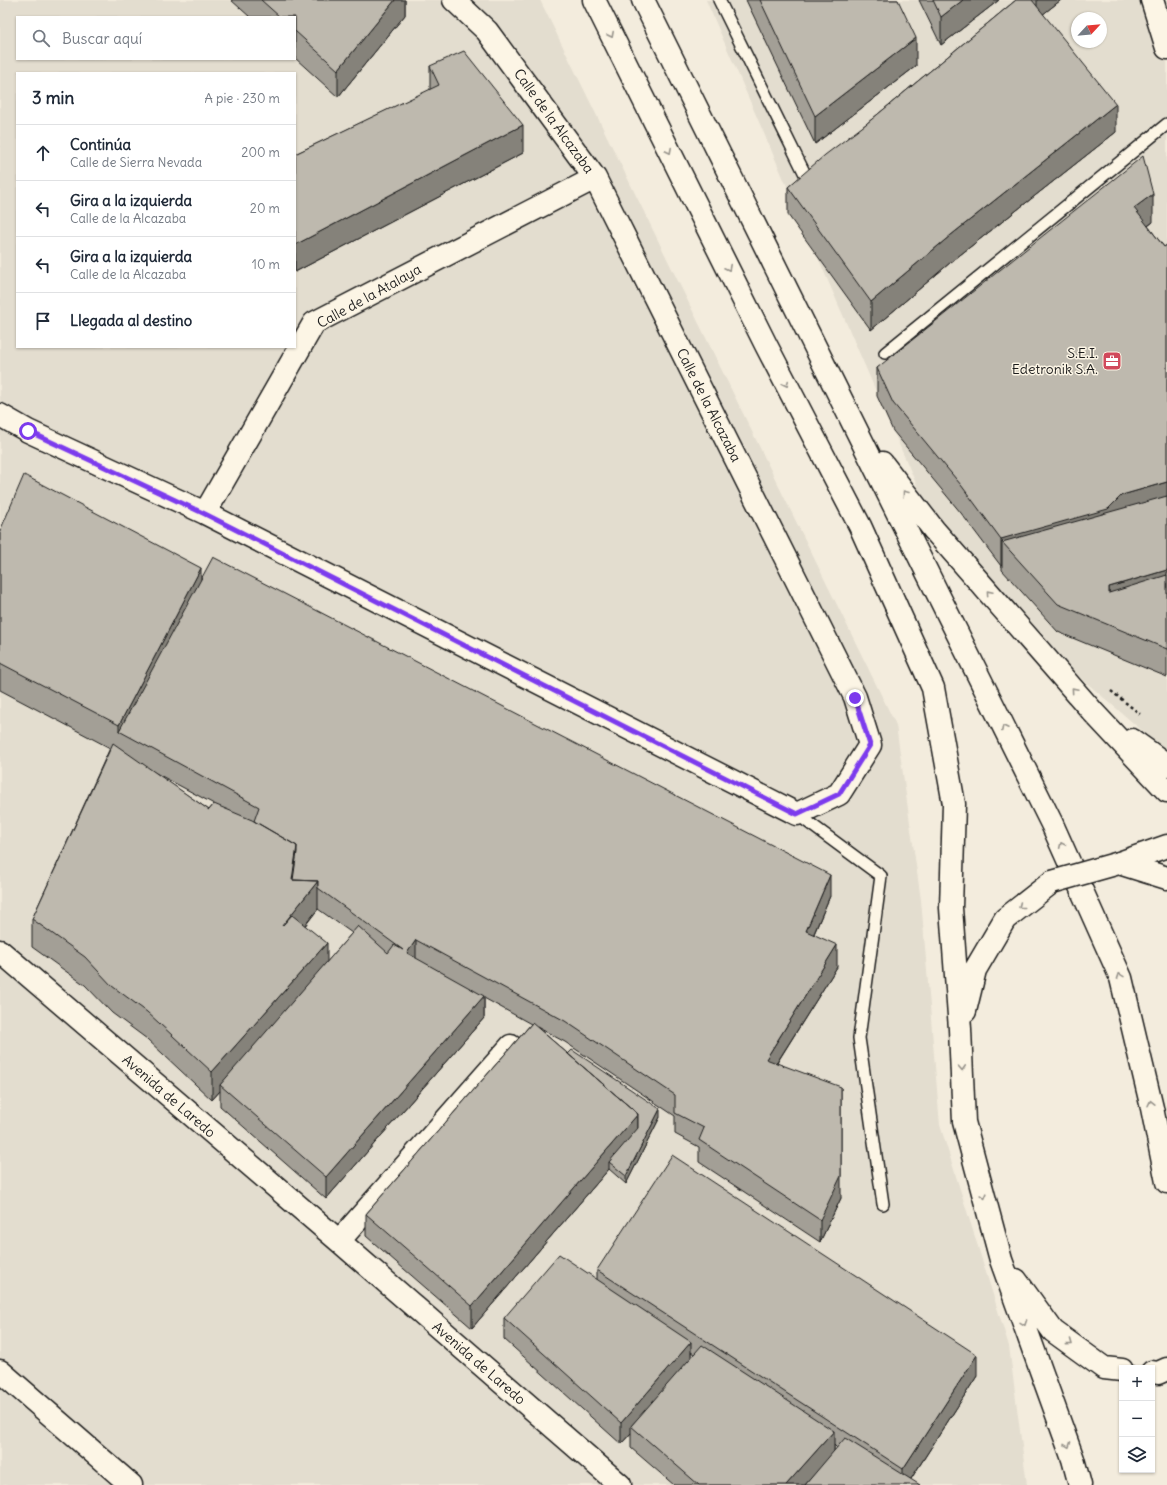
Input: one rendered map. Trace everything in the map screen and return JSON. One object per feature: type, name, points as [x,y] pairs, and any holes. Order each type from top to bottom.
[{"type":"main road","name":"Calle de la Alcazaba","points":[[454,0],[487,31],[595,178],[855,698],[870,745],[839,794],[797,814]]},
{"type":"main road","points":[[594,0],[766,345],[860,526],[933,688],[954,804],[951,908],[960,1029],[964,1122],[1001,1260],[1073,1459],[1080,1485]]},
{"type":"main road","points":[[643,0],[851,422],[1052,824],[1122,978],[1152,1108],[1167,1182]]},
{"type":"main road","points":[[1152,0],[1167,48]]},
{"type":"main road","name":"Calle de la Atalaya","points":[[205,514],[314,324],[595,178]]},
{"type":"main road","points":[[0,415],[28,431],[205,514],[797,814]]},
{"type":"main road","points":[[851,422],[934,530],[1093,712],[1167,791]]},
{"type":"main road","points":[[1093,712],[1167,765]]},
{"type":"main road","points":[[960,1029],[975,970],[1005,919],[1052,882],[1119,863],[1167,846]]},
{"type":"main road","points":[[1119,863],[1167,878]]},
{"type":"main road","name":"Avenida de Laredo","points":[[0,951],[339,1241],[620,1485]]},
{"type":"main road","points":[[339,1241],[511,1046]]},
{"type":"main road","points":[[1001,1260],[1053,1331],[1104,1368],[1119,1370]]},
{"type":"main road","points":[[0,1372],[131,1485]]},
{"type":"lane","points":[[719,0],[808,180],[821,170]]},
{"type":"lane","points":[[885,354],[1167,124]]},
{"type":"lane","points":[[797,814],[881,876],[859,1038],[883,1204]]},
{"type":"path","points":[[1109,689],[1144,717]]},
{"type":"shaded area","points":[[0,0],[540,0],[896,725],[921,900],[940,1125],[1009,1346],[1027,1485],[0,1485]]},
{"type":"shaded area","points":[[706,0],[1167,0],[1167,752],[1053,654],[925,504]]},
{"type":"building","points":[[261,0],[395,0],[338,70],[296,32],[296,16],[279,16]]},
{"type":"building","points":[[760,0],[898,0],[916,38],[815,116]]},
{"type":"building","points":[[933,0],[963,0],[941,17]]},
{"type":"building","points":[[1016,0],[1032,0],[1116,104],[951,235],[871,302],[788,187],[825,155],[866,124]]},
{"type":"building","points":[[464,51],[523,125],[296,244],[296,154],[439,85],[430,66]]},
{"type":"building","points":[[1143,156],[1153,194],[1134,208],[1164,247],[1167,245],[1167,482],[1122,495],[1108,509],[1001,539],[961,485],[893,403],[877,368]]},
{"type":"building","points":[[24,475],[201,568],[119,725],[0,663],[0,531]]},
{"type":"building","points":[[1167,496],[1167,570],[1109,587],[1109,593],[1167,575],[1167,649],[1058,604],[1002,542]]},
{"type":"building","points":[[213,557],[830,875],[806,931],[837,945],[766,1059],[841,1087],[841,1176],[820,1220],[699,1140],[704,1128],[675,1113],[675,1095],[565,1021],[416,940],[407,953],[484,996],[326,1177],[220,1085],[358,926],[388,953],[394,945],[403,950],[318,888],[318,881],[293,880],[297,846],[254,821],[259,807],[119,731]]},
{"type":"building","points":[[113,743],[209,810],[214,804],[252,820],[297,846],[292,880],[318,881],[282,926],[292,915],[327,943],[212,1072],[147,1012],[112,986],[85,957],[32,919]]},
{"type":"building","points":[[532,1023],[638,1114],[472,1306],[366,1214]]},
{"type":"building","points":[[572,1050],[660,1109],[626,1176],[609,1162],[638,1128],[638,1114],[568,1054]]},
{"type":"building","points":[[672,1155],[977,1355],[903,1469],[597,1270]]},
{"type":"building","points":[[559,1254],[691,1342],[621,1423],[504,1318]]},
{"type":"building","points":[[702,1345],[834,1431],[786,1485],[699,1485],[631,1426]]},
{"type":"building","points":[[845,1438],[920,1485],[805,1485]]},
{"type":"place","name":"S.E.I. Edetronik S.A.","points":[[1112,361]]},
{"type":"route","points":[[28,431],[205,514],[797,814],[839,794],[870,745],[855,698]]}]
